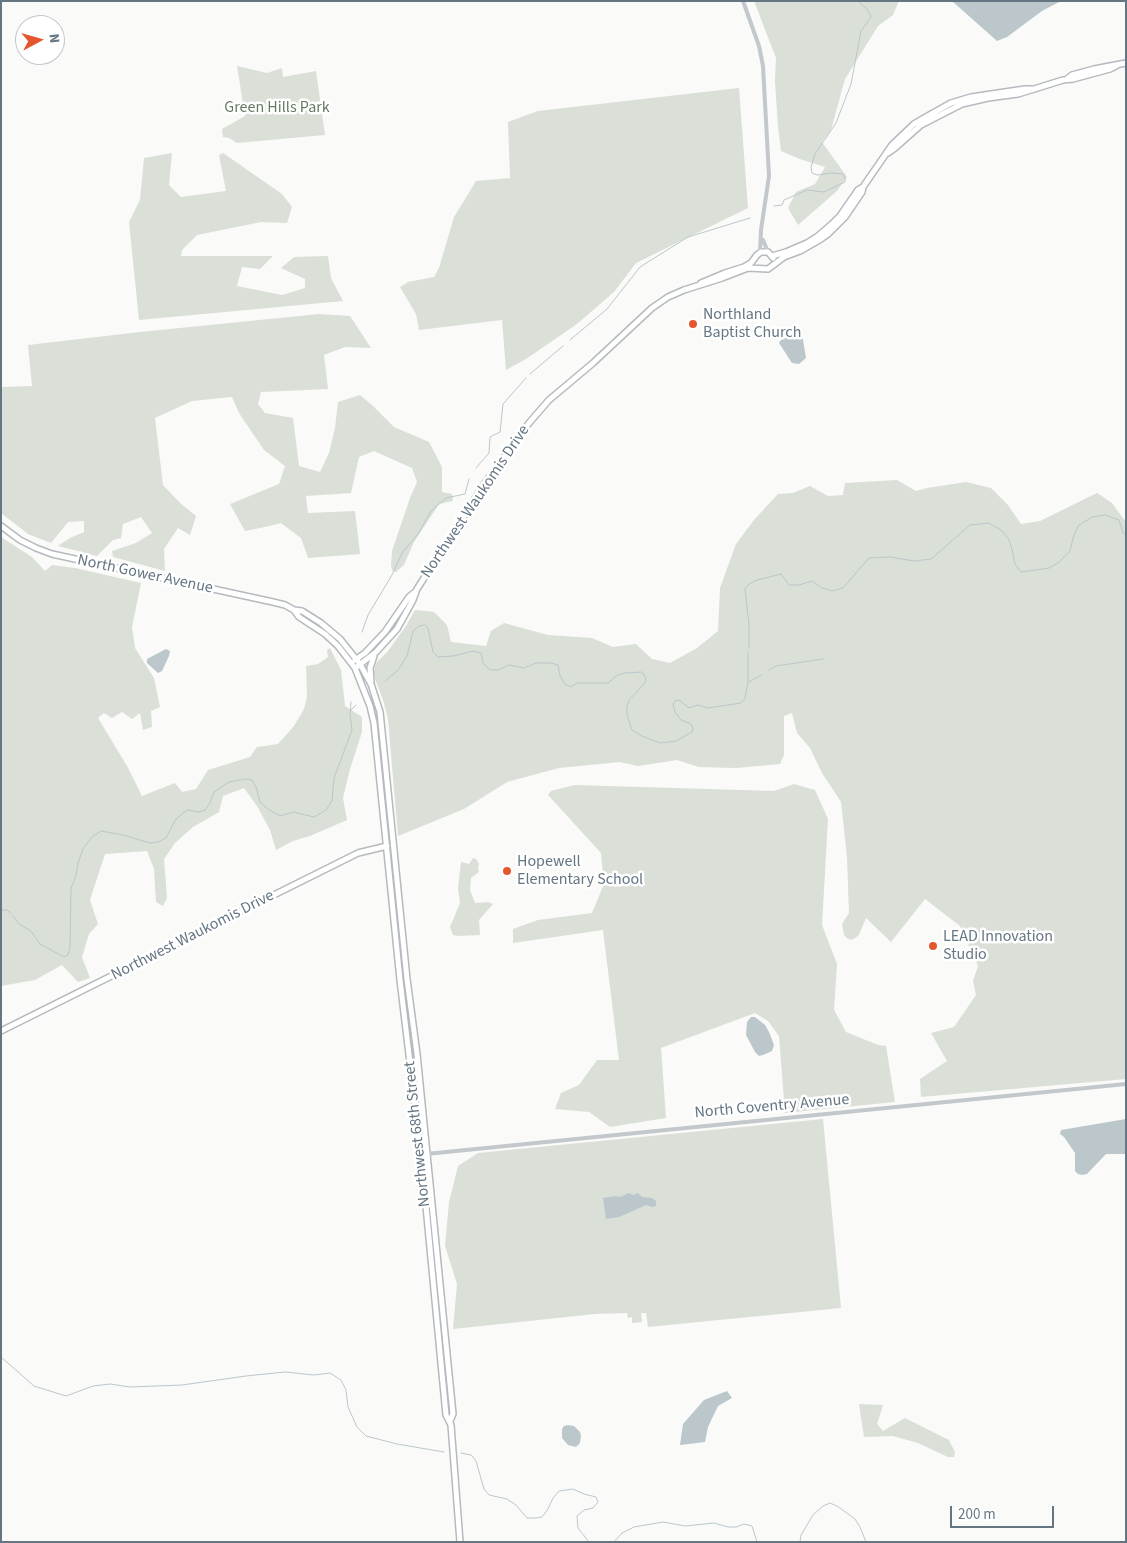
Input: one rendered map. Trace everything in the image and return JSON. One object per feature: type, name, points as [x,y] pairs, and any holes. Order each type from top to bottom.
[{"type":"main road","points":[[863,187],[858,190],[840,216],[818,236],[786,252],[760,253],[755,258],[755,264],[765,270],[784,257],[800,251],[828,234],[845,217],[862,192],[863,187],[888,153],[921,125],[962,104],[1018,94],[1126,63]]},
{"type":"main road","points":[[770,254],[773,259],[772,265]]},
{"type":"main road","name":"Northwest Waukomis Drive","points":[[699,285],[706,280],[744,267],[755,258]]},
{"type":"main road","name":"Northwest Waukomis Drive","points":[[353,666],[376,652],[397,629],[417,590],[485,483],[529,423],[550,400],[652,308],[668,297],[748,268],[759,268]]},
{"type":"main road","name":"North Gower Avenue","points":[[1,526],[20,540],[52,554],[285,605],[302,612],[328,629],[358,662],[371,684],[380,712],[393,846]]},
{"type":"main road","name":"Northwest Waukomis Drive","points":[[358,662],[385,632],[409,597],[417,590]]},
{"type":"main road","name":"North Gower Avenue","points":[[294,610],[299,617],[325,634],[338,646],[353,666]]},
{"type":"main road","points":[[371,684],[370,668],[376,652]]},
{"type":"main road","points":[[353,666],[370,706],[374,723],[386,846]]},
{"type":"main road","name":"Northwest 68th Street","points":[[386,846],[421,1154],[446,1415],[450,1421]]},
{"type":"main road","name":"Northwest Waukomis Drive","points":[[1,1031],[358,853],[393,846]]},
{"type":"main road","name":"Northwest 68th Street","points":[[393,846],[428,1153],[453,1414],[450,1421],[460,1542]]},
{"type":"main road","points":[[390,889],[397,888]]},
{"type":"street","points":[[743,1],[759,46],[763,66],[769,176],[761,230],[760,253]]},
{"type":"street","points":[[761,230],[764,246],[770,254]]},
{"type":"street","name":"North Coventry Avenue","points":[[421,1154],[1126,1084]]},
{"type":"green space","points":[[754,1],[899,1],[893,15],[878,26],[845,79],[831,130],[822,142],[847,177],[837,191],[798,225],[788,208],[796,192],[815,184],[825,167],[781,151],[775,81],[776,58]]},
{"type":"green space","name":"Green Hills Park","points":[[237,66],[267,73],[282,68],[283,77],[316,71],[325,135],[237,143],[223,137],[222,129],[245,116]]},
{"type":"green space","points":[[739,88],[748,208],[636,263],[614,292],[577,324],[526,359],[506,370],[502,320],[419,330],[416,314],[400,287],[408,282],[434,277],[439,268],[454,217],[476,181],[510,178],[508,122],[538,111]]},
{"type":"green space","points":[[172,153],[169,185],[181,197],[226,191],[219,155],[223,153],[282,194],[292,207],[287,223],[261,222],[197,235],[182,250],[181,256],[273,256],[260,269],[242,267],[237,286],[282,295],[305,288],[305,279],[281,268],[294,257],[328,256],[331,278],[343,301],[139,320],[129,222],[140,200],[144,158]]},
{"type":"green space","points":[[319,314],[350,316],[371,348],[345,347],[324,355],[328,389],[261,392],[258,404],[265,413],[293,418],[299,466],[320,472],[329,453],[335,428],[338,402],[360,395],[394,427],[429,442],[442,467],[442,492],[452,494],[453,501],[439,504],[414,542],[404,565],[396,572],[393,572],[391,566],[392,551],[417,482],[412,468],[374,451],[359,457],[351,493],[306,496],[308,513],[355,511],[360,554],[308,558],[301,538],[281,523],[245,531],[230,504],[279,484],[285,466],[264,450],[239,413],[232,397],[192,401],[155,418],[163,485],[196,516],[190,535],[178,528],[164,549],[165,571],[113,557],[112,551],[136,543],[152,533],[141,517],[123,524],[121,538],[113,540],[97,556],[58,546],[84,532],[84,521],[68,522],[51,543],[28,534],[1,513],[1,387],[32,386],[28,345]]},
{"type":"green space","points":[[897,480],[916,491],[966,482],[991,488],[1008,505],[1021,524],[1040,521],[1097,493],[1112,503],[1126,522],[1126,1079],[921,1097],[920,1079],[947,1061],[931,1033],[954,1027],[976,995],[973,981],[978,966],[960,926],[925,899],[891,942],[866,918],[859,935],[851,940],[844,935],[842,924],[849,913],[847,857],[841,802],[822,773],[810,748],[797,733],[792,713],[784,716],[784,755],[780,764],[736,768],[699,767],[677,760],[638,766],[620,762],[559,768],[507,782],[464,809],[398,836],[388,719],[374,671],[376,663],[388,651],[415,610],[434,612],[447,625],[451,642],[486,646],[491,631],[504,623],[548,635],[592,638],[613,647],[636,644],[652,659],[670,663],[697,648],[718,631],[720,588],[736,544],[754,520],[778,494],[793,493],[810,486],[828,496],[843,495],[845,483]]},
{"type":"green space","points":[[1,537],[32,557],[45,571],[52,565],[75,568],[141,583],[132,627],[135,648],[154,678],[160,707],[151,711],[152,727],[143,730],[140,713],[132,719],[122,712],[112,718],[104,713],[98,718],[127,766],[142,796],[175,783],[182,792],[196,789],[208,770],[250,757],[257,747],[278,744],[294,726],[304,709],[307,697],[306,666],[318,664],[328,657],[327,650],[330,648],[341,670],[345,706],[362,717],[362,732],[343,798],[347,820],[310,836],[293,841],[276,850],[270,830],[257,806],[244,788],[223,796],[219,812],[193,827],[175,843],[164,859],[167,898],[163,906],[156,902],[154,869],[147,851],[105,854],[90,900],[98,924],[89,934],[82,957],[90,978],[78,982],[62,965],[35,980],[1,986]]},
{"type":"green space","points":[[794,784],[815,790],[828,819],[822,925],[837,964],[834,1010],[846,1032],[878,1045],[886,1046],[895,1102],[785,1113],[779,1036],[768,1021],[755,1013],[661,1048],[666,1118],[610,1127],[589,1112],[555,1109],[561,1093],[579,1085],[597,1060],[619,1060],[603,930],[513,943],[513,929],[538,920],[592,913],[604,884],[601,853],[548,795],[551,791],[575,785],[774,791]]},
{"type":"green space","points":[[473,858],[479,864],[479,872],[471,878],[470,890],[475,903],[488,902],[493,904],[479,920],[480,935],[457,936],[453,935],[450,927],[460,903],[458,888],[461,862],[469,864]]},
{"type":"green space","points":[[823,1119],[841,1308],[648,1327],[646,1313],[641,1313],[642,1322],[632,1323],[632,1317],[628,1318],[627,1313],[595,1314],[453,1329],[457,1284],[445,1246],[449,1202],[458,1166],[478,1153]]},
{"type":"green space","points":[[859,1404],[883,1405],[877,1424],[883,1431],[905,1418],[949,1440],[955,1452],[954,1457],[948,1457],[918,1443],[893,1436],[864,1437]]},
{"type":"shaded area","points":[[952,1],[1061,1],[1042,11],[1007,37],[997,41]]},
{"type":"shaded area","points":[[797,331],[802,334],[806,358],[799,364],[792,363],[779,343],[784,335]]},
{"type":"shaded area","points":[[166,649],[170,651],[169,656],[162,671],[158,673],[147,663],[147,659]]},
{"type":"shaded area","points":[[751,1017],[755,1017],[765,1025],[774,1045],[772,1051],[759,1056],[755,1052],[746,1035],[747,1022]]},
{"type":"shaded area","points":[[1126,1119],[1126,1154],[1106,1154],[1087,1174],[1078,1174],[1075,1171],[1075,1153],[1060,1134],[1061,1130]]},
{"type":"shaded area","points":[[628,1193],[633,1195],[638,1193],[642,1197],[652,1198],[656,1201],[656,1206],[646,1205],[619,1217],[606,1219],[603,1198],[621,1197]]},
{"type":"shaded area","points":[[727,1391],[732,1398],[718,1406],[708,1427],[705,1442],[680,1445],[683,1424],[704,1400]]},
{"type":"shaded area","points":[[568,1425],[574,1426],[580,1432],[580,1443],[576,1447],[568,1445],[562,1438],[562,1429]]},
{"type":"waterway","points":[[774,206],[782,205],[784,200],[807,190],[824,192],[845,182],[843,174],[817,175],[812,173],[811,167],[815,154],[836,123],[851,84],[861,31],[871,16],[867,9],[858,1]]},
{"type":"waterway","points":[[570,340],[607,309],[640,267],[688,237],[750,218]]},
{"type":"waterway","points":[[530,374],[563,346]]},
{"type":"waterway","points":[[476,468],[489,453],[490,437],[500,432],[503,404],[526,378]]},
{"type":"waterway","points":[[362,632],[368,615],[392,575],[402,553],[418,534],[431,511],[446,498],[465,494],[469,479]]},
{"type":"waterway","points":[[749,648],[749,625],[745,589],[749,584],[757,580],[781,574],[789,585],[799,585],[812,581],[822,588],[832,591],[843,588],[869,558],[890,557],[914,561],[931,559],[970,525],[989,523],[1001,530],[1008,538],[1015,564],[1021,572],[1049,568],[1058,563],[1070,551],[1078,526],[1092,517],[1105,515],[1119,520],[1123,533],[1126,535]]},
{"type":"waterway","points":[[385,681],[398,670],[407,656],[413,631],[419,626],[425,625],[428,628],[433,652],[438,657],[453,656],[473,651],[481,653],[483,663],[490,670],[498,670],[509,665],[524,668],[536,663],[551,663],[558,665],[560,676],[565,684],[571,687],[577,683],[608,683],[616,676],[624,673],[642,672],[646,678],[645,683],[629,700],[627,715],[632,730],[660,743],[676,741],[692,732],[691,724],[681,720],[675,712],[673,704],[675,701],[679,700],[689,708],[698,705],[708,708],[741,703],[745,698],[748,682],[748,653]]},
{"type":"waterway","points":[[769,670],[776,666],[823,659]]},
{"type":"waterway","points":[[749,682],[761,675]]},
{"type":"waterway","points":[[13,916],[19,924],[31,931],[40,944],[64,957],[68,955],[70,948],[71,888],[83,849],[92,837],[101,831],[150,843],[158,842],[166,838],[176,819],[187,810],[199,812],[205,810],[214,792],[229,782],[245,779],[252,780],[260,802],[280,816],[293,812],[314,817],[326,810],[332,801],[334,778],[352,730],[351,702]]},
{"type":"waterway","points":[[351,710],[356,705]]},
{"type":"waterway","points":[[1,910],[7,910],[11,913]]},
{"type":"waterway","points":[[1,1357],[34,1386],[66,1396],[93,1386],[110,1384],[130,1387],[182,1385],[285,1372],[314,1375],[330,1373],[341,1380],[346,1390],[348,1407],[357,1427],[366,1436],[397,1444],[444,1452]]},
{"type":"waterway","points":[[461,1453],[471,1455],[476,1461],[484,1489],[489,1495],[507,1499],[516,1505],[527,1518],[542,1517],[559,1491],[573,1489],[596,1497],[598,1502],[593,1508],[584,1510],[577,1516],[578,1528],[589,1542]]},
{"type":"waterway","points":[[800,1542],[801,1535],[813,1515],[823,1506],[830,1503],[855,1519],[866,1542]]},
{"type":"waterway","points":[[614,1542],[622,1533],[634,1527],[663,1522],[685,1526],[714,1523],[736,1527],[744,1524],[752,1526],[757,1542]]},
{"type":"place","name":"Northland Baptist Church","points":[[693,324]]},
{"type":"place","name":"Hopewell Elementary School","points":[[507,871]]},
{"type":"place","name":"LEAD Innovation Studio","points":[[933,946]]}]
